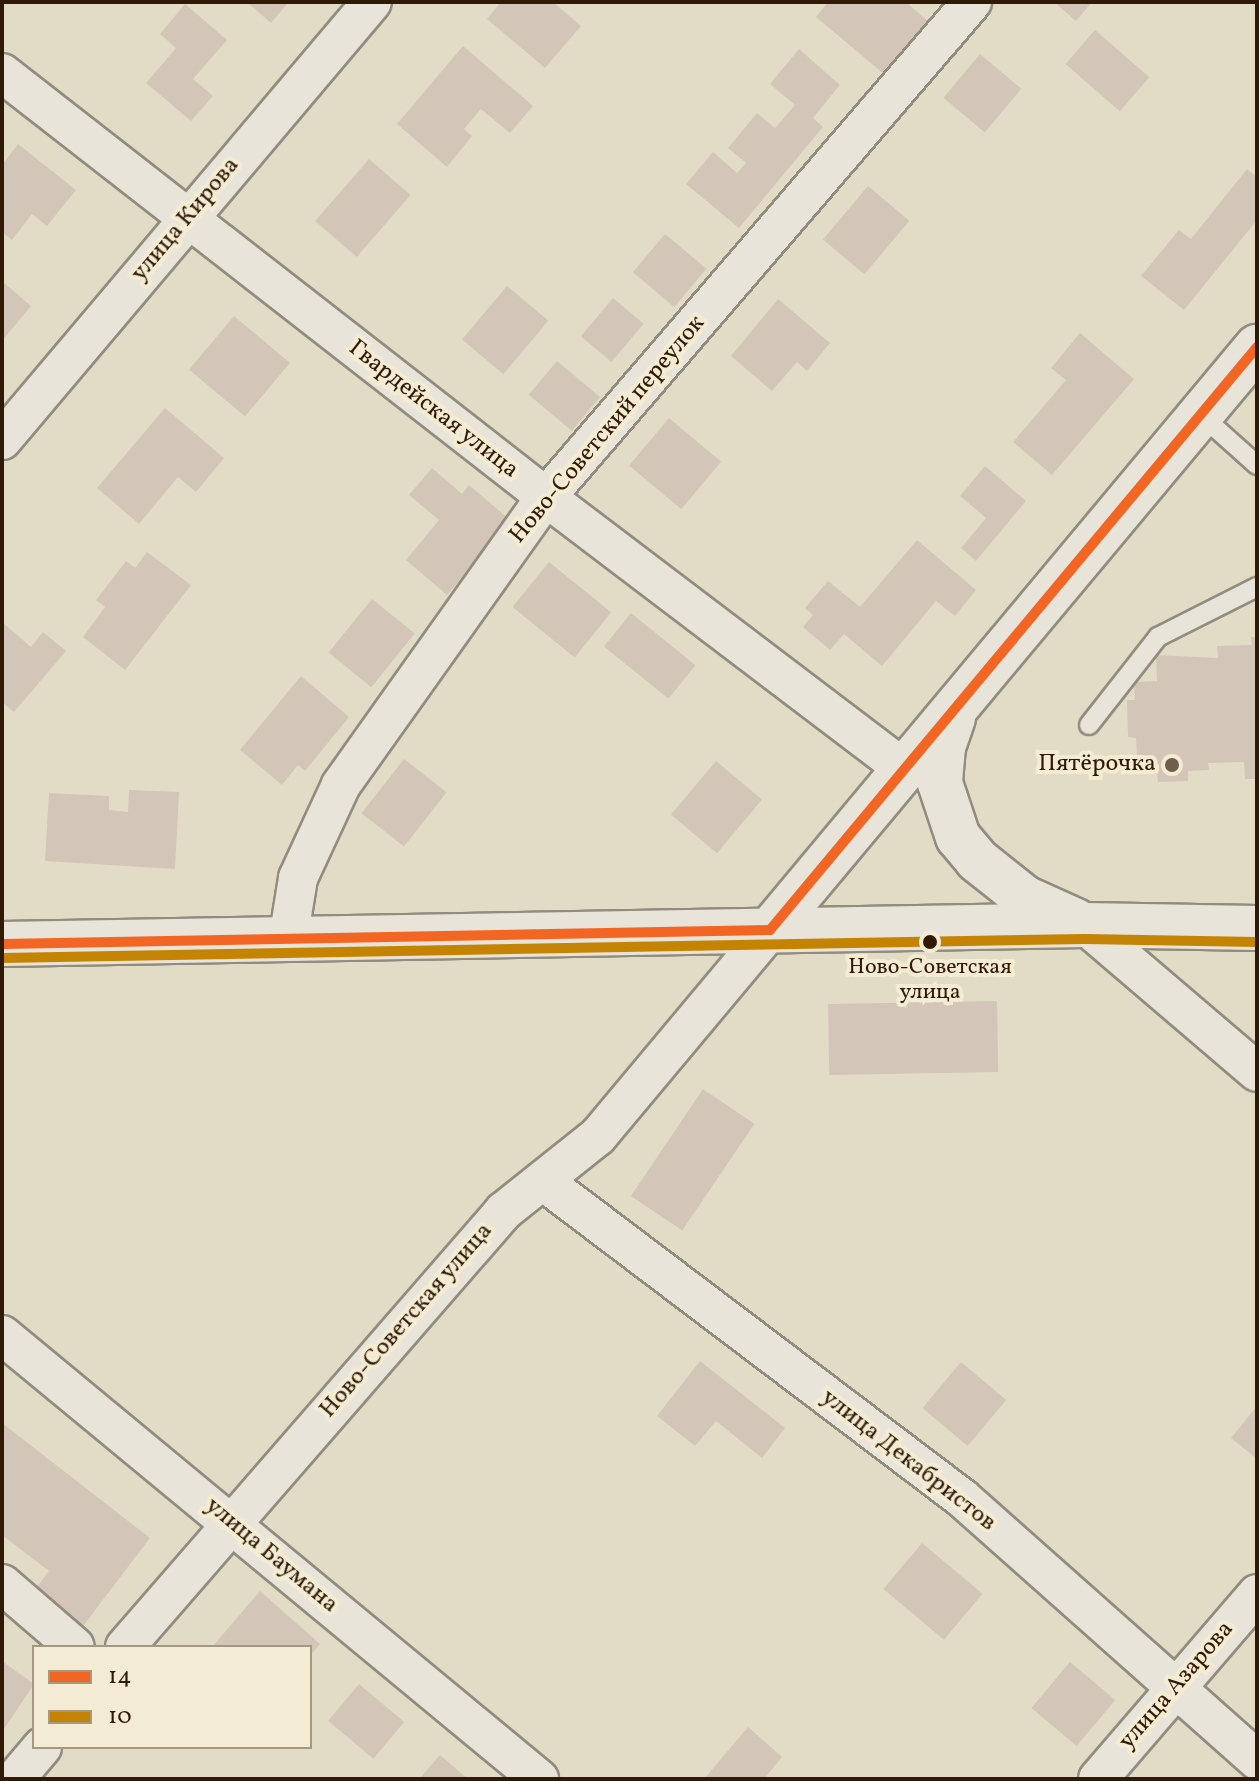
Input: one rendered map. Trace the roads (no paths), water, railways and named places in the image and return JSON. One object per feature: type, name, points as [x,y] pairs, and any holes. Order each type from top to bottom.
[{"type":"main road","name":"Ново-Советская улица","points":[[770,930],[1257,347]]},
{"type":"main road","points":[[956,709],[943,747],[940,783],[958,837],[977,860],[1025,898],[1085,925]]},
{"type":"main road","points":[[2,944],[1085,925],[1257,928]]},
{"type":"street","name":"улица Кирова","points":[[2,440],[372,2]]},
{"type":"street","name":"Ново-Советский переулок","points":[[288,940],[298,878],[341,785],[546,497],[972,2]]},
{"type":"street","name":"Гвардейская улица","points":[[2,73],[546,497],[906,770]]},
{"type":"street","points":[[1085,925],[1257,1072]]},
{"type":"street","name":"Ново-Советская улица","points":[[127,1645],[230,1521],[504,1211],[598,1136],[770,930]]},
{"type":"street","name":"улица Декабристов","points":[[543,1181],[962,1498],[1257,1760]]},
{"type":"street","name":"улица Баумана","points":[[2,1335],[539,1779]]},
{"type":"street","points":[[2,1584],[73,1645]]},
{"type":"street","name":"улица Азарова","points":[[1098,1779],[1257,1594]]},
{"type":"street","points":[[15,1779],[40,1749]]},
{"type":"lane","points":[[1201,415],[1257,465]]},
{"type":"lane","points":[[1089,725],[1158,637],[1257,587]]},
{"type":"place","name":"Пятёрочка","points":[[1172,765]]},
{"type":"place","name":"Ново-Советская улица","points":[[930,942]]}]
